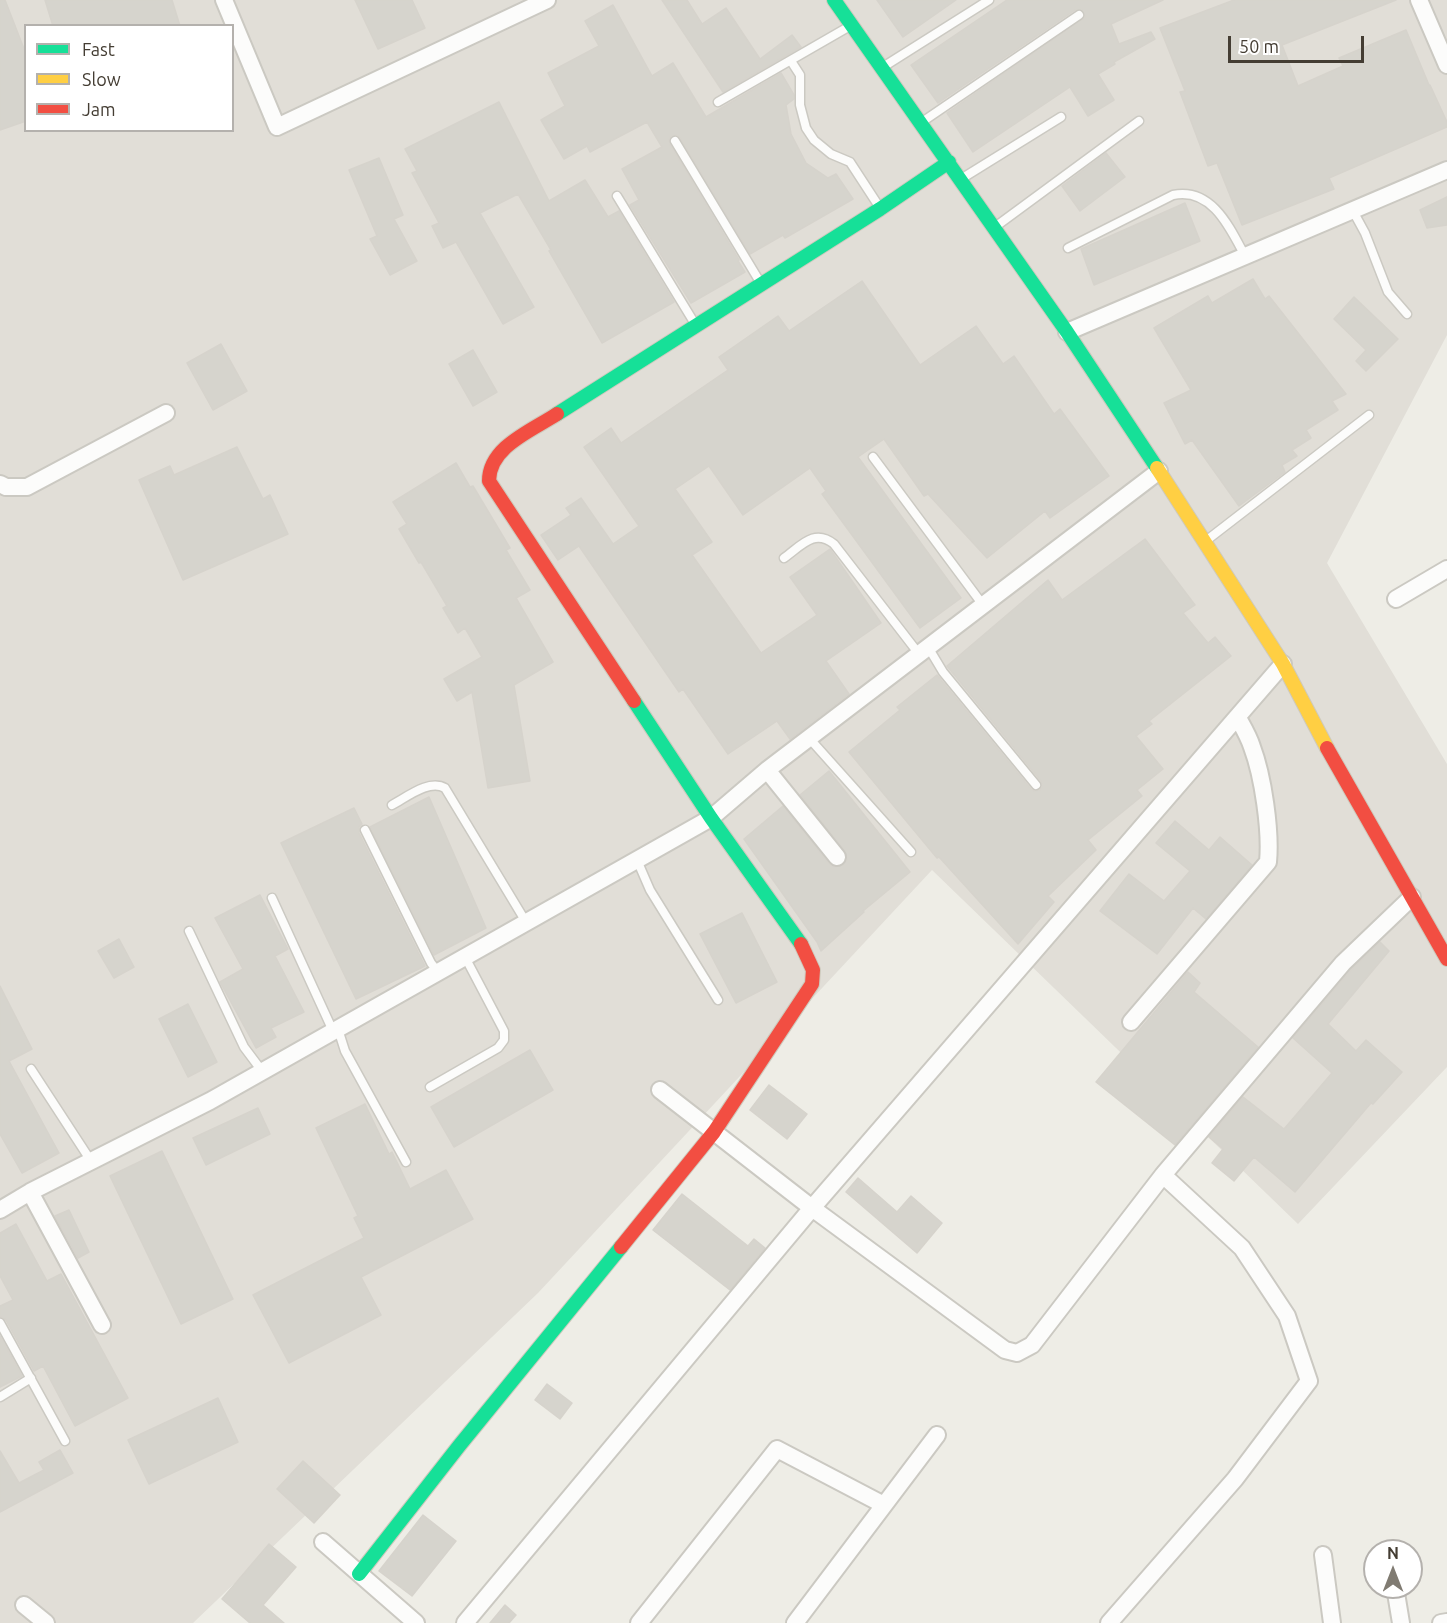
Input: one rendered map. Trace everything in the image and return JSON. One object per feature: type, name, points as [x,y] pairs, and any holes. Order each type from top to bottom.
[{"type":"street","points":[[224,0],[277,127],[547,0]]},
{"type":"street","points":[[834,0],[1067,332],[1159,471],[1282,664],[1341,775],[1447,959]]},
{"type":"street","points":[[1419,0],[1447,65]]},
{"type":"street","points":[[359,1574],[459,1446],[714,1132],[812,984],[813,970],[805,950],[711,818],[489,481],[489,470],[502,449],[880,209],[949,162]]},
{"type":"street","points":[[1067,332],[1447,170]]},
{"type":"street","points":[[0,484],[6,487],[27,487],[166,412]]},
{"type":"street","points":[[0,1210],[30,1192],[210,1101],[711,818],[767,770],[1159,471]]},
{"type":"street","points":[[1396,599],[1447,569]]},
{"type":"street","points":[[465,1623],[812,1208],[1238,718],[1282,664]]},
{"type":"street","points":[[1131,1022],[1268,862],[1269,846],[1261,786],[1252,747],[1238,718]]},
{"type":"street","points":[[767,770],[837,856]]},
{"type":"street","points":[[660,1090],[812,1208],[1005,1350],[1017,1353],[1032,1345],[1163,1175],[1343,963],[1412,897]]},
{"type":"street","points":[[1116,1620],[1234,1479],[1309,1381],[1287,1316],[1242,1248],[1163,1175]]},
{"type":"street","points":[[30,1192],[102,1325]]},
{"type":"street","points":[[795,1623],[937,1436]]},
{"type":"street","points":[[639,1623],[777,1449],[884,1505]]},
{"type":"street","points":[[323,1542],[416,1623]]},
{"type":"street","points":[[1323,1555],[1332,1623]]},
{"type":"street","points":[[1397,1599],[1401,1623]]},
{"type":"street","points":[[24,1605],[46,1623]]},
{"type":"street","points":[[1441,1623],[1447,1622]]},
{"type":"lane","points":[[883,68],[989,0]]},
{"type":"lane","points":[[921,122],[1079,15]]},
{"type":"lane","points":[[718,102],[852,25]]},
{"type":"lane","points":[[790,61],[800,75],[800,105],[806,128],[814,140],[831,154],[850,162],[880,209]]},
{"type":"lane","points":[[960,179],[1061,117]]},
{"type":"lane","points":[[994,227],[1139,121]]},
{"type":"lane","points":[[675,141],[761,284]]},
{"type":"lane","points":[[1068,248],[1173,195],[1185,192],[1196,194],[1221,215],[1245,256]]},
{"type":"lane","points":[[617,196],[696,326]]},
{"type":"lane","points":[[1353,211],[1365,233],[1388,292],[1407,314]]},
{"type":"lane","points":[[1204,542],[1369,415]]},
{"type":"lane","points":[[873,457],[983,605]]},
{"type":"lane","points":[[784,558],[812,538],[819,536],[827,538],[834,544],[1036,785]]},
{"type":"lane","points":[[809,738],[911,852]]},
{"type":"lane","points":[[392,805],[431,785],[446,788],[526,922]]},
{"type":"lane","points":[[365,830],[431,963],[438,972]]},
{"type":"lane","points":[[637,860],[650,890],[718,1000]]},
{"type":"lane","points":[[272,898],[345,1050],[406,1162]]},
{"type":"lane","points":[[189,931],[244,1047],[262,1071]]},
{"type":"lane","points":[[430,1087],[498,1048],[504,1040],[504,1031],[465,957]]},
{"type":"lane","points":[[32,1069],[91,1161]]},
{"type":"lane","points":[[0,1323],[65,1441]]},
{"type":"lane","points":[[0,1397],[31,1378]]},
{"type":"shaded area","points":[[0,0],[1447,0],[1447,335],[1327,563],[1447,764],[1447,1067],[1298,1224],[932,870],[538,1293],[193,1623],[0,1623]]},
{"type":"building","points":[[0,0],[5,0],[24,49],[24,122],[0,130]]},
{"type":"building","points":[[45,0],[172,0],[179,24],[52,24]]},
{"type":"building","points":[[355,0],[412,0],[425,28],[378,49]]},
{"type":"building","points":[[662,0],[687,0],[702,24],[726,8],[760,59],[792,35],[801,47],[723,92]]},
{"type":"building","points":[[877,0],[956,0],[903,37]]},
{"type":"building","points":[[1007,0],[1163,0],[1111,24],[1119,44],[1151,32],[1155,39],[1114,62],[1115,64],[1098,74],[1114,100],[1088,116],[1070,87],[973,152],[947,113],[1085,17],[1082,10],[1075,10],[938,103],[911,65]]},
{"type":"building","points":[[1234,0],[1396,0],[1282,45],[1298,86],[1343,66],[1339,58],[1406,30],[1447,122],[1447,127],[1329,178],[1334,189],[1242,225],[1217,163],[1208,166],[1180,92],[1185,91],[1160,28]]},
{"type":"building","points":[[613,5],[652,76],[673,63],[706,117],[781,73],[794,95],[794,99],[786,105],[791,134],[806,163],[828,178],[836,174],[853,199],[785,238],[783,235],[750,254],[680,138],[675,135],[671,136],[670,144],[745,272],[691,303],[630,205],[639,200],[622,169],[662,147],[647,122],[590,152],[587,146],[564,159],[541,120],[565,106],[548,73],[599,46],[585,21]]},
{"type":"building","points":[[499,102],[549,201],[585,180],[608,217],[619,211],[674,302],[602,343],[518,194],[480,213],[534,307],[503,324],[456,242],[443,248],[432,226],[439,223],[412,173],[417,171],[405,149]]},
{"type":"building","points":[[1106,153],[1125,177],[1080,211],[1062,186]]},
{"type":"building","points":[[379,158],[403,215],[394,219],[417,261],[390,275],[370,239],[377,236],[349,170]]},
{"type":"building","points":[[1447,197],[1447,225],[1427,228],[1420,210]]},
{"type":"building","points":[[1185,203],[1200,241],[1094,285],[1081,249]]},
{"type":"building","points":[[1253,279],[1265,299],[1269,296],[1346,394],[1332,401],[1338,410],[1306,430],[1311,438],[1292,450],[1297,456],[1282,465],[1285,472],[1239,506],[1192,440],[1185,444],[1164,403],[1191,390],[1154,328],[1208,296],[1212,303]]},
{"type":"building","points":[[862,281],[920,365],[976,326],[1003,364],[1014,356],[1054,414],[1060,409],[1109,476],[1050,518],[1045,511],[987,558],[928,494],[924,496],[884,439],[858,457],[961,598],[920,628],[822,494],[826,491],[810,468],[743,515],[709,466],[675,489],[712,542],[692,555],[761,653],[817,615],[790,577],[830,549],[881,623],[826,661],[849,694],[790,739],[777,721],[728,754],[683,689],[679,692],[579,546],[558,560],[541,535],[571,515],[566,508],[581,498],[613,544],[639,526],[584,447],[611,428],[621,443],[728,370],[719,357],[778,316],[789,331]]},
{"type":"building","points":[[1354,297],[1398,339],[1366,371],[1356,361],[1366,350],[1334,319]]},
{"type":"building","points":[[221,344],[247,391],[213,410],[187,363]]},
{"type":"building","points":[[473,350],[497,392],[473,406],[449,364]]},
{"type":"building","points":[[237,447],[263,499],[270,495],[288,534],[183,580],[139,480],[170,466],[174,475]]},
{"type":"building","points":[[456,463],[470,487],[473,486],[510,548],[506,550],[530,590],[516,598],[553,662],[514,685],[530,781],[488,788],[472,692],[457,701],[444,679],[482,657],[465,628],[458,633],[443,608],[447,606],[399,529],[407,524],[393,502]]},
{"type":"building","points":[[1145,539],[1195,605],[1183,613],[1208,643],[1215,637],[1231,656],[1149,721],[1152,724],[1136,736],[1163,769],[1137,790],[1142,796],[1088,840],[1096,850],[1048,896],[1054,902],[1018,944],[939,857],[937,858],[849,752],[900,710],[897,707],[937,675],[1031,789],[1040,790],[1041,781],[947,666],[1048,580],[1062,600]]},
{"type":"building","points":[[829,771],[910,872],[863,911],[821,951],[817,942],[744,839],[783,806],[829,864],[834,867],[843,865],[847,860],[845,851],[800,795]]},
{"type":"building","points":[[429,797],[486,928],[434,955],[370,827]]},
{"type":"building","points":[[354,808],[362,824],[359,827],[359,833],[425,966],[356,999],[281,843]]},
{"type":"building","points":[[1175,821],[1209,850],[1220,837],[1252,865],[1206,919],[1193,908],[1157,954],[1100,911],[1129,874],[1164,901],[1190,871],[1156,843]]},
{"type":"building","points":[[260,895],[288,949],[275,956],[304,1012],[271,1028],[276,1037],[256,1048],[220,982],[243,969],[215,918]]},
{"type":"building","points":[[742,913],[777,982],[736,1003],[700,934]]},
{"type":"building","points":[[119,939],[134,967],[114,978],[98,951]]},
{"type":"building","points":[[1380,942],[1389,951],[1328,1024],[1356,1051],[1366,1040],[1402,1072],[1373,1104],[1371,1103],[1295,1192],[1254,1157],[1234,1181],[1212,1163],[1223,1149],[1209,1137],[1243,1097],[1284,1129],[1332,1073],[1293,1038],[1351,970]]},
{"type":"building","points":[[1188,972],[1200,983],[1194,992],[1258,1047],[1175,1145],[1096,1082]]},
{"type":"building","points":[[0,986],[32,1049],[9,1061],[59,1153],[22,1173],[0,1134]]},
{"type":"building","points":[[188,1004],[217,1062],[188,1077],[159,1019]]},
{"type":"building","points":[[530,1050],[553,1090],[454,1147],[431,1107]]},
{"type":"building","points":[[769,1085],[807,1114],[787,1139],[750,1110]]},
{"type":"building","points":[[365,1104],[389,1154],[392,1152],[410,1189],[446,1170],[473,1219],[361,1277],[381,1315],[289,1363],[253,1295],[364,1238],[354,1218],[358,1216],[316,1128]]},
{"type":"building","points":[[258,1108],[270,1134],[206,1165],[193,1138]]},
{"type":"building","points":[[162,1151],[233,1299],[181,1324],[110,1176]]},
{"type":"building","points":[[858,1178],[897,1212],[911,1196],[942,1223],[917,1253],[846,1192]]},
{"type":"building","points":[[682,1194],[748,1246],[754,1239],[765,1248],[730,1290],[653,1230]]},
{"type":"building","points":[[69,1210],[89,1252],[78,1258],[55,1216]]},
{"type":"building","points":[[16,1224],[47,1281],[61,1274],[128,1398],[75,1426],[43,1366],[34,1371],[6,1320],[0,1317],[0,1306],[13,1300],[0,1276],[0,1233]]},
{"type":"building","points":[[0,1336],[22,1376],[0,1387]]},
{"type":"building","points":[[547,1384],[572,1403],[560,1419],[535,1400]]},
{"type":"building","points":[[218,1398],[238,1442],[149,1484],[128,1440]]},
{"type":"building","points":[[60,1450],[73,1473],[0,1512],[0,1451],[19,1483],[44,1470],[39,1462]]},
{"type":"building","points":[[303,1461],[340,1495],[314,1523],[277,1489]]},
{"type":"building","points":[[423,1515],[456,1541],[412,1596],[379,1571]]},
{"type":"building","points":[[269,1544],[296,1567],[263,1605],[284,1623],[250,1623],[222,1599]]},
{"type":"building","points":[[505,1605],[516,1615],[509,1623],[490,1623]]},
{"type":"traffic: fast","points":[[834,0],[1067,332],[1157,468]]},
{"type":"traffic: fast","points":[[557,414],[880,209],[949,162]]},
{"type":"traffic: fast","points":[[634,701],[711,818],[801,944]]},
{"type":"traffic: fast","points":[[359,1574],[459,1446],[621,1247]]},
{"type":"traffic: slow","points":[[1157,468],[1283,664],[1327,748]]},
{"type":"traffic: jam","points":[[557,414],[504,449],[491,469],[489,481],[634,701]]},
{"type":"traffic: jam","points":[[1327,748],[1447,959]]},
{"type":"traffic: jam","points":[[621,1247],[714,1132],[812,984],[813,970],[801,944]]}]
